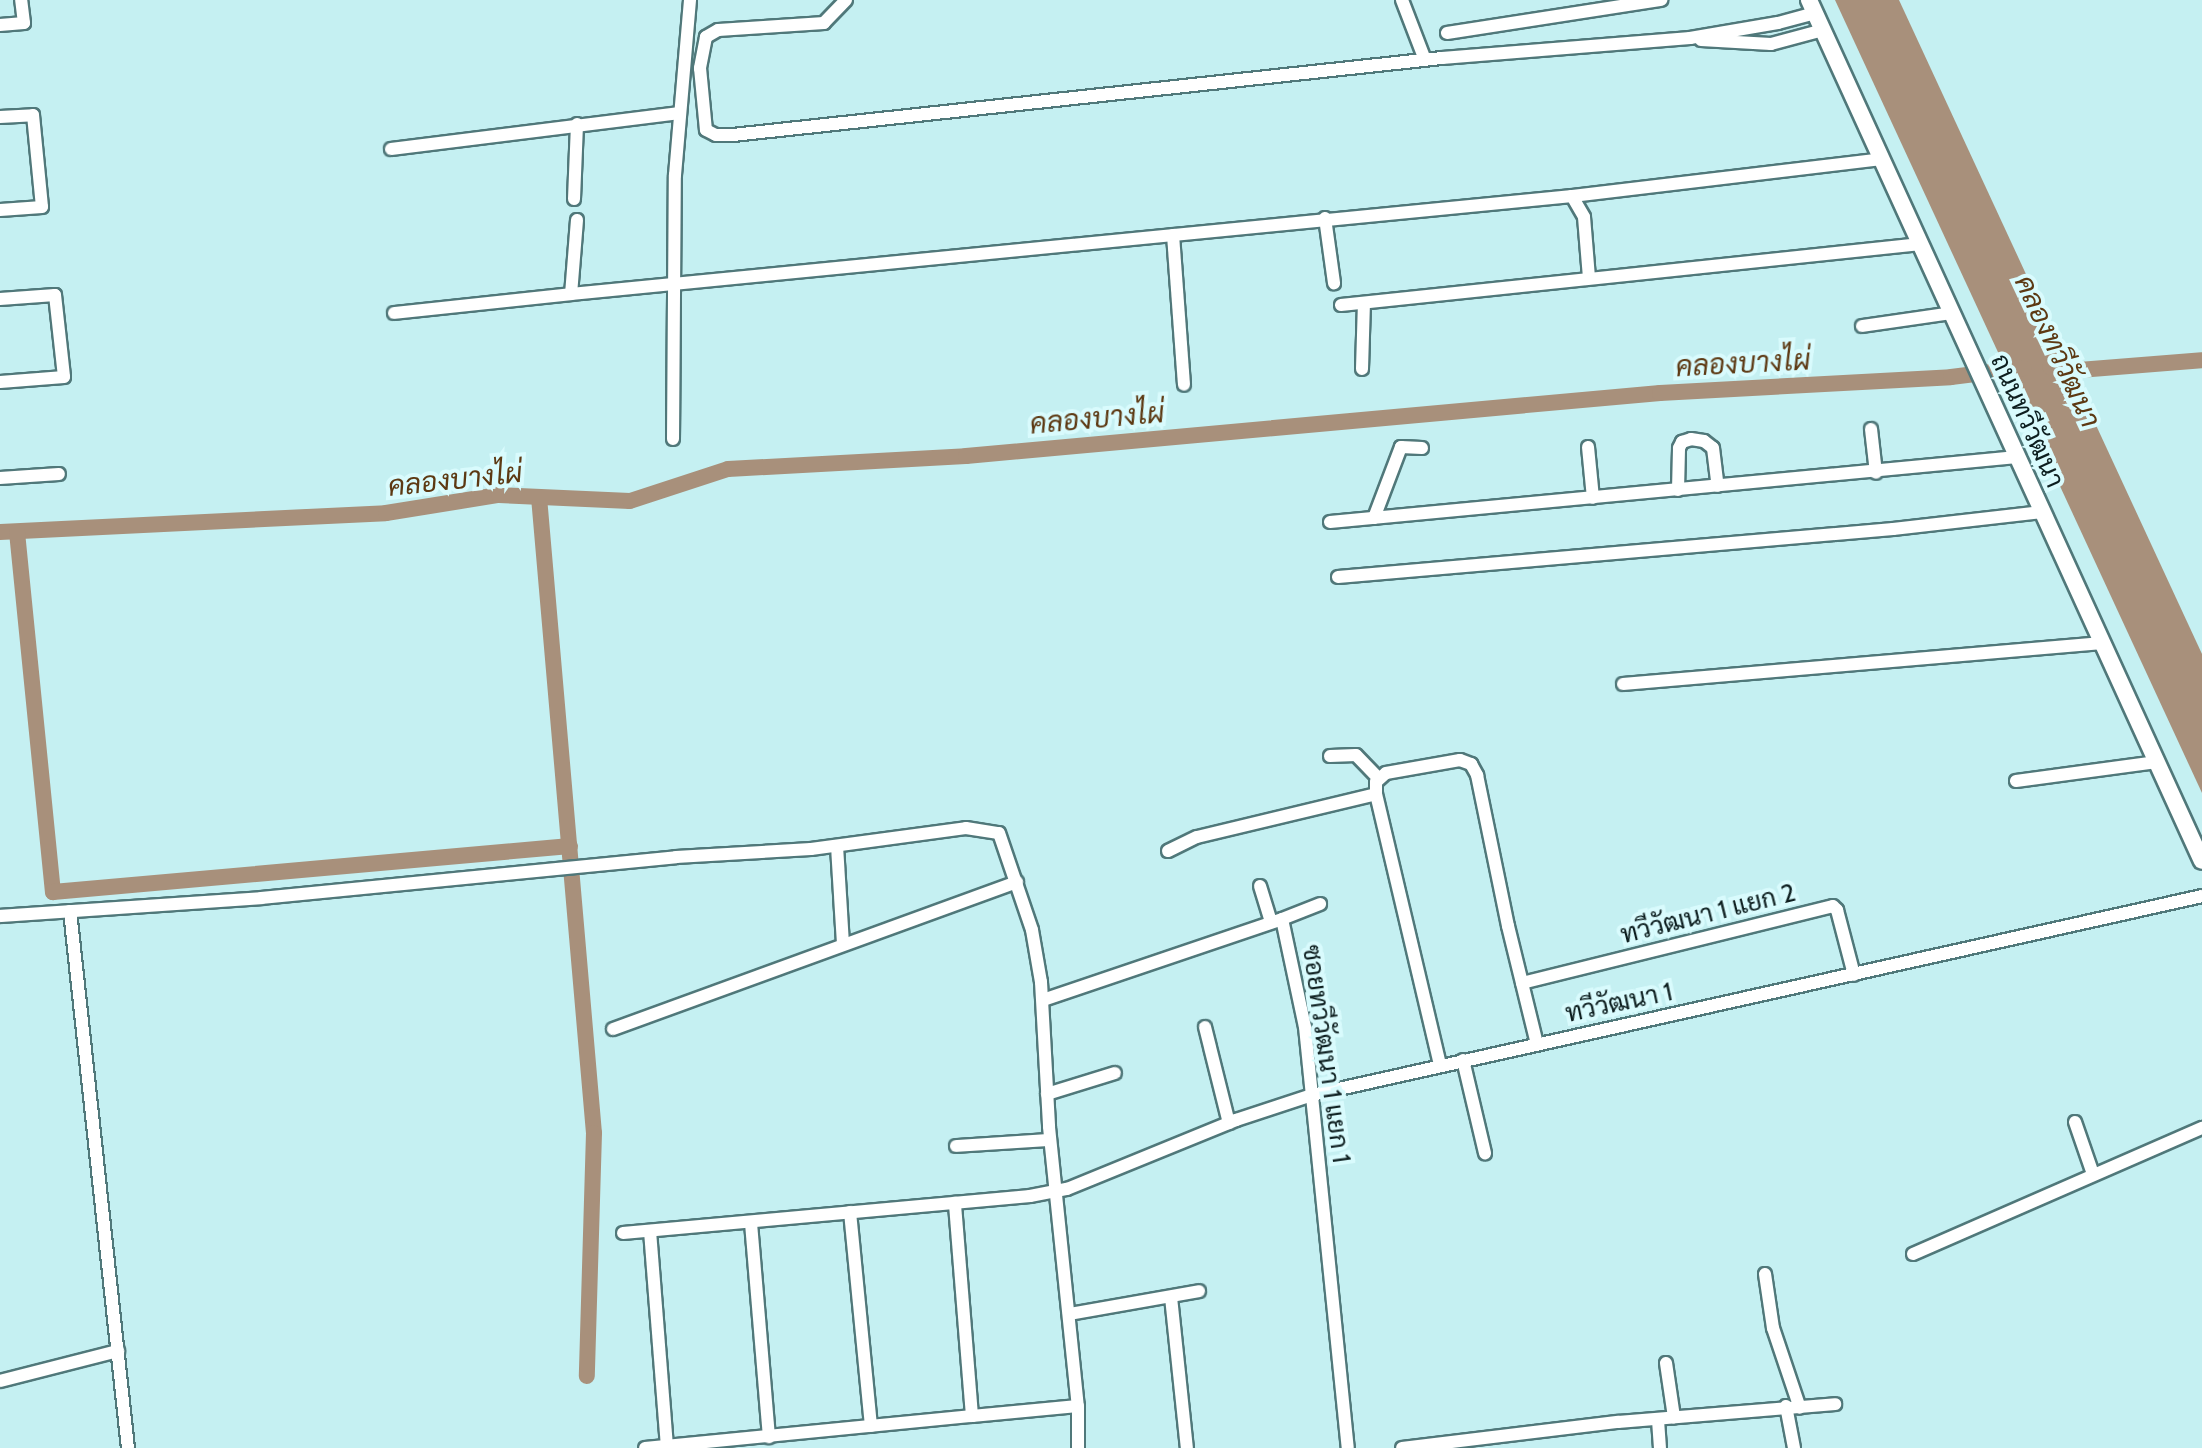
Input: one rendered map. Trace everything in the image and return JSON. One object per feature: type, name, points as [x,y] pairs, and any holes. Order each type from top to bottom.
[{"type":"main road","name":"ถนนทวีวัฒนา","points":[[1812,6],[2202,861]]},
{"type":"street","points":[[0,25],[24,23],[21,0]]},
{"type":"street","points":[[673,439],[678,113],[690,0]]},
{"type":"street","points":[[846,0],[824,23],[718,30],[706,37],[700,68],[706,130],[716,135],[733,135],[1425,60],[1690,38],[1778,23],[1812,6]]},
{"type":"street","points":[[1402,0],[1425,60]]},
{"type":"street","points":[[1447,33],[1661,0]]},
{"type":"street","points":[[1690,38],[1728,44],[1771,44],[1823,30]]},
{"type":"street","points":[[391,149],[678,113]]},
{"type":"street","points":[[0,117],[33,115],[42,207],[0,210]]},
{"type":"street","points":[[574,199],[577,124]]},
{"type":"street","points":[[394,313],[1325,218],[1572,196],[1882,159]]},
{"type":"street","points":[[1572,196],[1584,217],[1589,278]]},
{"type":"street","points":[[1325,218],[1334,283]]},
{"type":"street","points":[[571,294],[577,220]]},
{"type":"street","points":[[1173,235],[1184,385]]},
{"type":"street","points":[[1341,305],[1921,244]]},
{"type":"street","points":[[0,299],[55,295],[64,377],[0,382]]},
{"type":"street","points":[[1362,369],[1364,303]]},
{"type":"street","points":[[1862,326],[1952,313]]},
{"type":"street","points":[[1871,429],[1876,473]]},
{"type":"street","points":[[1678,490],[1679,448],[1682,442],[1691,439],[1704,441],[1713,448],[1718,486]]},
{"type":"street","points":[[1374,518],[1401,447],[1422,448]]},
{"type":"street","points":[[1588,447],[1593,498]]},
{"type":"street","points":[[1330,522],[1876,473],[2017,457]]},
{"type":"street","points":[[0,478],[59,474]]},
{"type":"street","points":[[1338,577],[1893,529],[2042,512]]},
{"type":"street","points":[[1623,684],[2102,643]]},
{"type":"street","points":[[1330,756],[1356,755],[1378,778]]},
{"type":"street","points":[[1378,778],[1386,773],[1443,762],[1460,760],[1471,764],[1477,775],[1537,1044]]},
{"type":"street","points":[[2016,781],[2157,762]]},
{"type":"street","points":[[1378,778],[1376,794],[1440,1065]]},
{"type":"street","points":[[1168,851],[1197,837],[1376,794]]},
{"type":"street","points":[[0,916],[384,888],[676,857],[837,846],[983,828],[999,833],[1032,930],[1043,1000],[1050,1140],[1078,1406],[1078,1448]]},
{"type":"street","points":[[837,846],[843,944]]},
{"type":"street","points":[[613,1029],[1017,882]]},
{"type":"street","points":[[1260,886],[1277,920],[1320,904]]},
{"type":"street","name":"ทวีวัฒนา 1","points":[[623,1233],[1030,1196],[1067,1189],[1098,1179],[1229,1123],[1312,1095],[2202,896]]},
{"type":"street","name":"ทวีวัฒนา 1 แยก 2","points":[[1522,983],[1833,906],[1840,918],[1854,975]]},
{"type":"street","points":[[70,911],[128,1448]]},
{"type":"street","name":"ซอยทวีวัฒนา 1 แยก 1","points":[[1043,1000],[1277,920],[1297,980],[1312,1095],[1348,1448]]},
{"type":"street","points":[[1205,1027],[1229,1123]]},
{"type":"street","points":[[1463,1060],[1485,1153]]},
{"type":"street","points":[[1047,1094],[1115,1073]]},
{"type":"street","points":[[2075,1122],[2093,1174]]},
{"type":"street","points":[[1913,1254],[2202,1128]]},
{"type":"street","points":[[956,1146],[1050,1140]]},
{"type":"street","points":[[955,1203],[972,1416]]},
{"type":"street","points":[[850,1212],[871,1426]]},
{"type":"street","points":[[751,1223],[769,1437]]},
{"type":"street","points":[[650,1231],[667,1446]]},
{"type":"street","points":[[1765,1274],[1773,1328],[1800,1408]]},
{"type":"street","points":[[1069,1314],[1199,1291]]},
{"type":"street","points":[[1171,1297],[1187,1448]]},
{"type":"street","points":[[0,1381],[118,1351]]},
{"type":"street","points":[[1666,1363],[1674,1417]]},
{"type":"street","points":[[1402,1448],[1488,1443],[1674,1417],[1835,1404]]},
{"type":"street","points":[[645,1448],[1078,1406]]},
{"type":"street","points":[[1786,1406],[1794,1448]]},
{"type":"street","points":[[1658,1420],[1660,1448]]},
{"type":"water","name":"คลองทวีวัฒนา","points":[[1835,0],[1899,0],[2202,654],[2202,793]]},
{"type":"waterway","name":"คลองบางไผ่","points":[[2050,367],[2079,370],[2202,360]]},
{"type":"waterway","name":"คลองบางไผ่","points":[[0,532],[386,513],[499,495],[630,501],[728,469],[966,456],[1660,393],[1951,377],[2023,368]]},
{"type":"waterway","points":[[539,497],[594,1133],[587,1376]]},
{"type":"waterway","points":[[17,532],[53,892],[570,846]]}]
